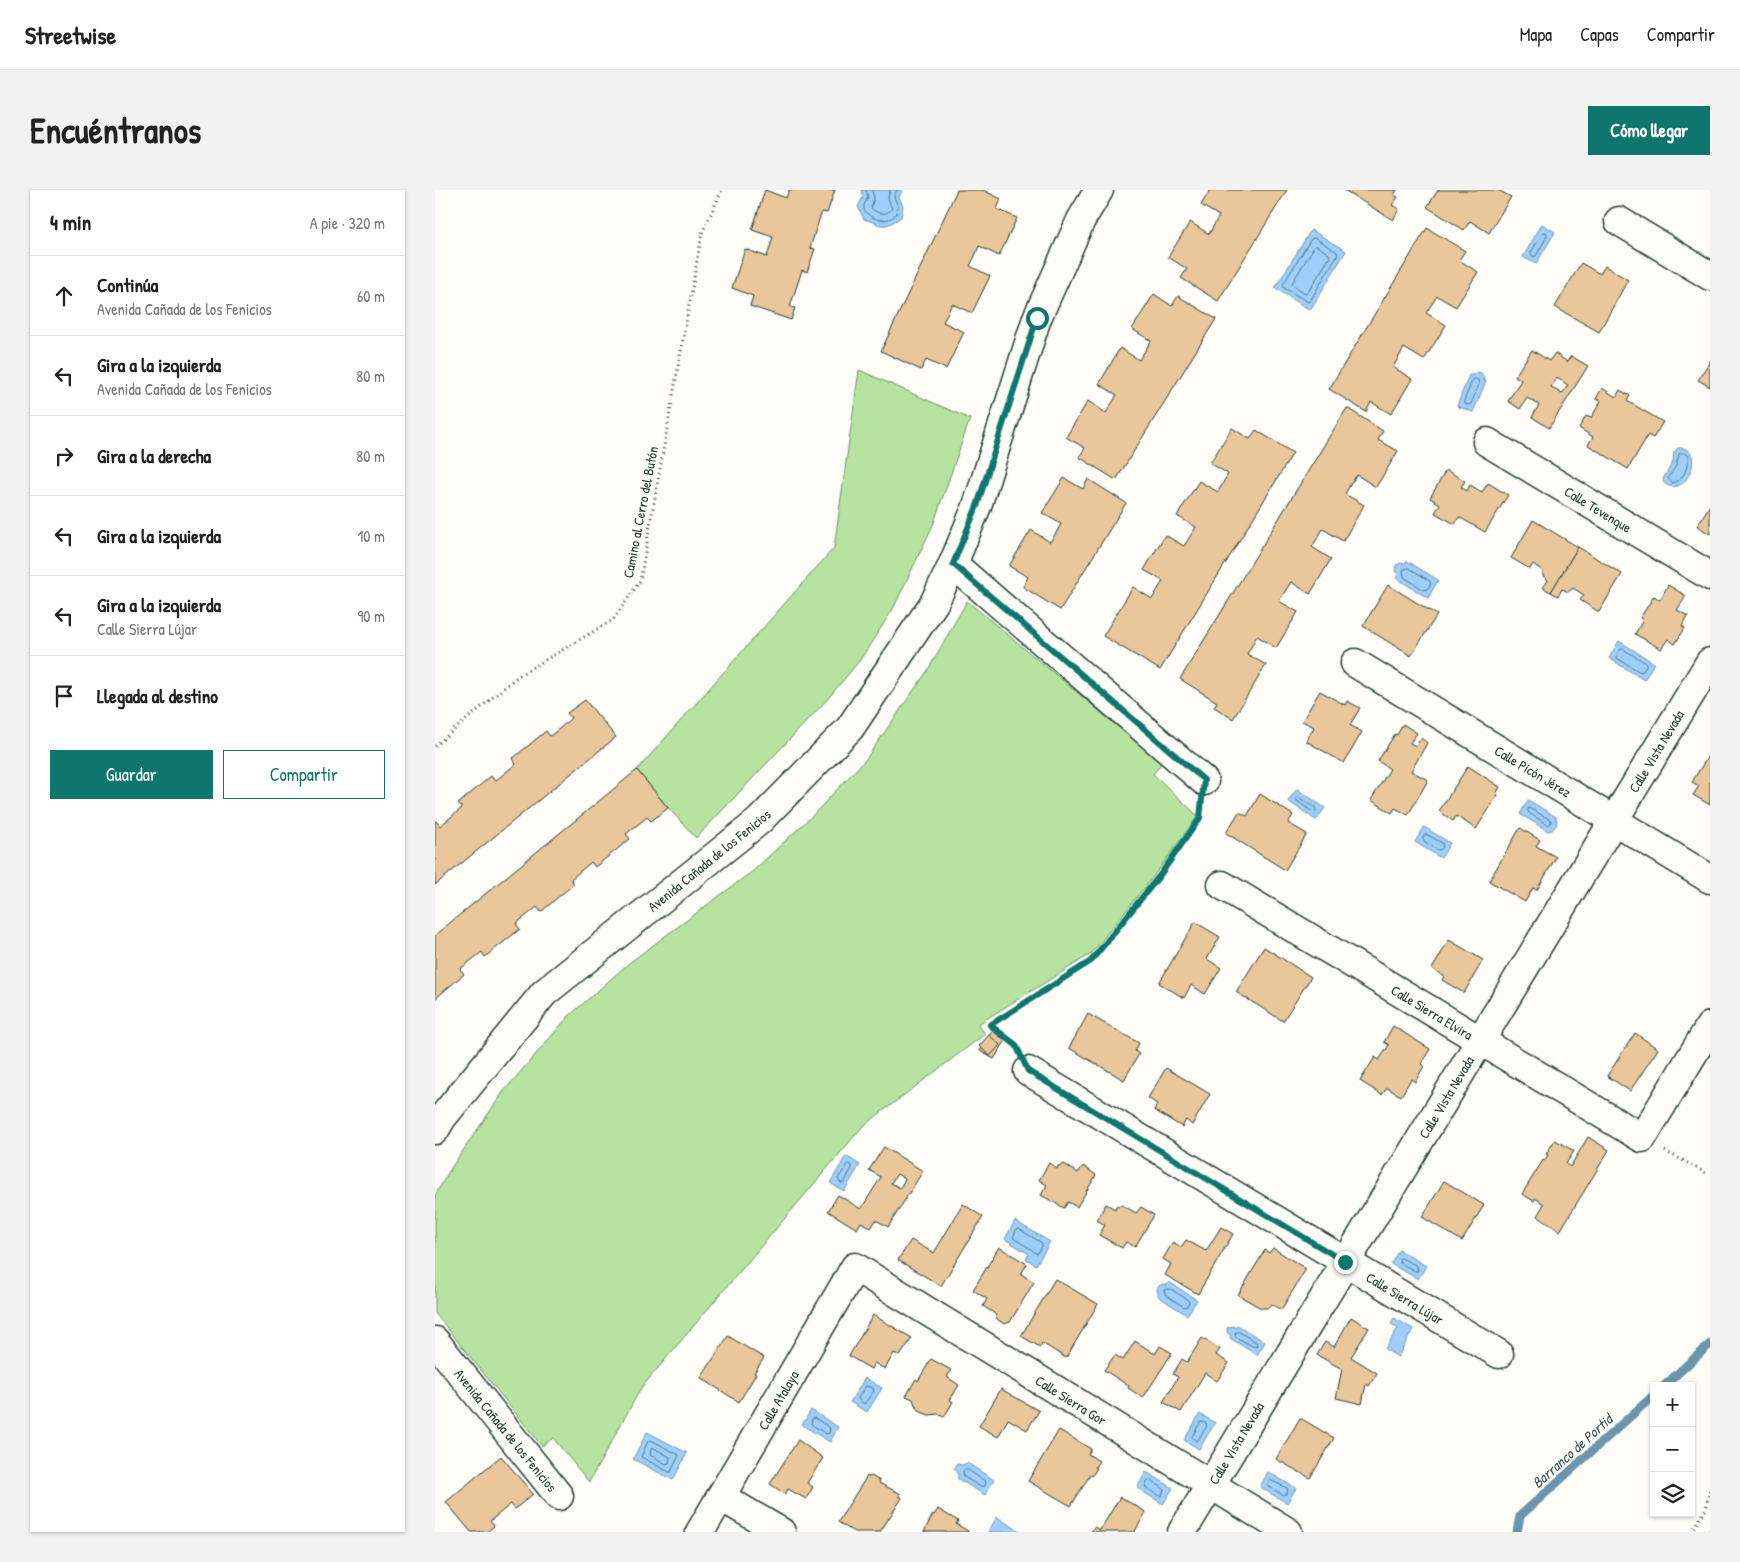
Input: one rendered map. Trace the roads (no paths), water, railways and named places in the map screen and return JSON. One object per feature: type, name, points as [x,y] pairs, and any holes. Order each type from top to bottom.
[{"type":"street","name":"Avenida Cañada de los Fenicios","points":[[435,1130],[442,1118],[544,993],[759,821],[850,728],[933,603],[953,564],[977,506],[1037,318],[1081,220],[1099,190]]},
{"type":"street","points":[[1619,221],[1710,276]]},
{"type":"street","name":"Calle Tevenque","points":[[1487,442],[1710,576]]},
{"type":"street","points":[[953,564],[1204,780]]},
{"type":"street","name":"Calle Vista Nevada","points":[[1182,1532],[1710,662]]},
{"type":"street","name":"Calle Picón Jérez","points":[[1355,663],[1710,879]]},
{"type":"street","name":"Calle Sierra Elvira","points":[[1223,886],[1642,1138],[1710,1026]]},
{"type":"street","name":"Calle Sierra Lújar","points":[[1028,1071],[1499,1354]]},
{"type":"street","name":"Calle Sierra Gor","points":[[855,1267],[1288,1532]]},
{"type":"street","name":"Calle Atalaya","points":[[700,1532],[855,1267]]},
{"type":"street","name":"Avenida Cañada de los Fenicios","points":[[435,1341],[559,1496]]},
{"type":"street","points":[[721,1497],[781,1532]]},
{"type":"water","points":[[861,190],[903,190],[899,197],[903,206],[901,217],[886,225],[864,219],[858,207],[863,197]]},
{"type":"water","points":[[1542,224],[1555,232],[1536,264],[1523,257]]},
{"type":"water","points":[[1311,230],[1346,251],[1310,310],[1275,288]]},
{"type":"water","points":[[1477,372],[1481,373],[1484,377],[1483,380],[1486,381],[1473,412],[1457,406],[1469,375]]},
{"type":"water","points":[[1678,448],[1687,450],[1692,455],[1693,463],[1691,472],[1686,479],[1680,485],[1672,487],[1664,483],[1663,479],[1673,462],[1674,452]]},
{"type":"water","points":[[1407,561],[1438,580],[1428,598],[1396,578],[1398,574],[1395,571],[1396,565],[1404,564]]},
{"type":"water","points":[[1619,641],[1654,663],[1644,680],[1609,658]]},
{"type":"water","points":[[1297,789],[1325,808],[1316,820],[1288,801]]},
{"type":"water","points":[[1528,800],[1556,817],[1557,824],[1552,830],[1548,831],[1520,814]]},
{"type":"water","points":[[1424,827],[1450,843],[1441,858],[1415,842]]},
{"type":"water","points":[[846,1156],[860,1165],[844,1191],[830,1183]]},
{"type":"water","points":[[1015,1221],[1050,1242],[1036,1265],[1026,1259],[1029,1254],[1005,1239]]},
{"type":"water","points":[[1399,1250],[1426,1266],[1418,1279],[1391,1264]]},
{"type":"water","points":[[1169,1282],[1197,1300],[1187,1315],[1159,1297],[1157,1289],[1159,1286],[1167,1285]]},
{"type":"water","points":[[1394,1318],[1413,1329],[1398,1357],[1385,1349],[1398,1328],[1391,1324]]},
{"type":"water","points":[[1237,1325],[1265,1342],[1257,1355],[1230,1338],[1231,1336],[1227,1332],[1227,1328],[1233,1326],[1236,1328]]},
{"type":"water","points":[[865,1378],[882,1388],[867,1412],[850,1402]]},
{"type":"water","points":[[811,1410],[838,1427],[830,1442],[802,1425]]},
{"type":"water","points":[[1200,1414],[1215,1423],[1199,1449],[1184,1440]]},
{"type":"water","points":[[647,1432],[687,1453],[673,1480],[633,1459]]},
{"type":"water","points":[[967,1463],[994,1480],[985,1495],[958,1479],[958,1474],[954,1469],[957,1464]]},
{"type":"water","points":[[1146,1472],[1173,1488],[1163,1504],[1137,1488]]},
{"type":"water","points":[[1268,1472],[1296,1488],[1287,1503],[1260,1487]]},
{"type":"water","points":[[997,1517],[1021,1532],[988,1532]]},
{"type":"waterway","name":"Barranco de Portid","points":[[1668,1382],[1710,1344]]},
{"type":"waterway","name":"Barranco de Portid","points":[[1517,1532],[1520,1516],[1650,1399]]}]
